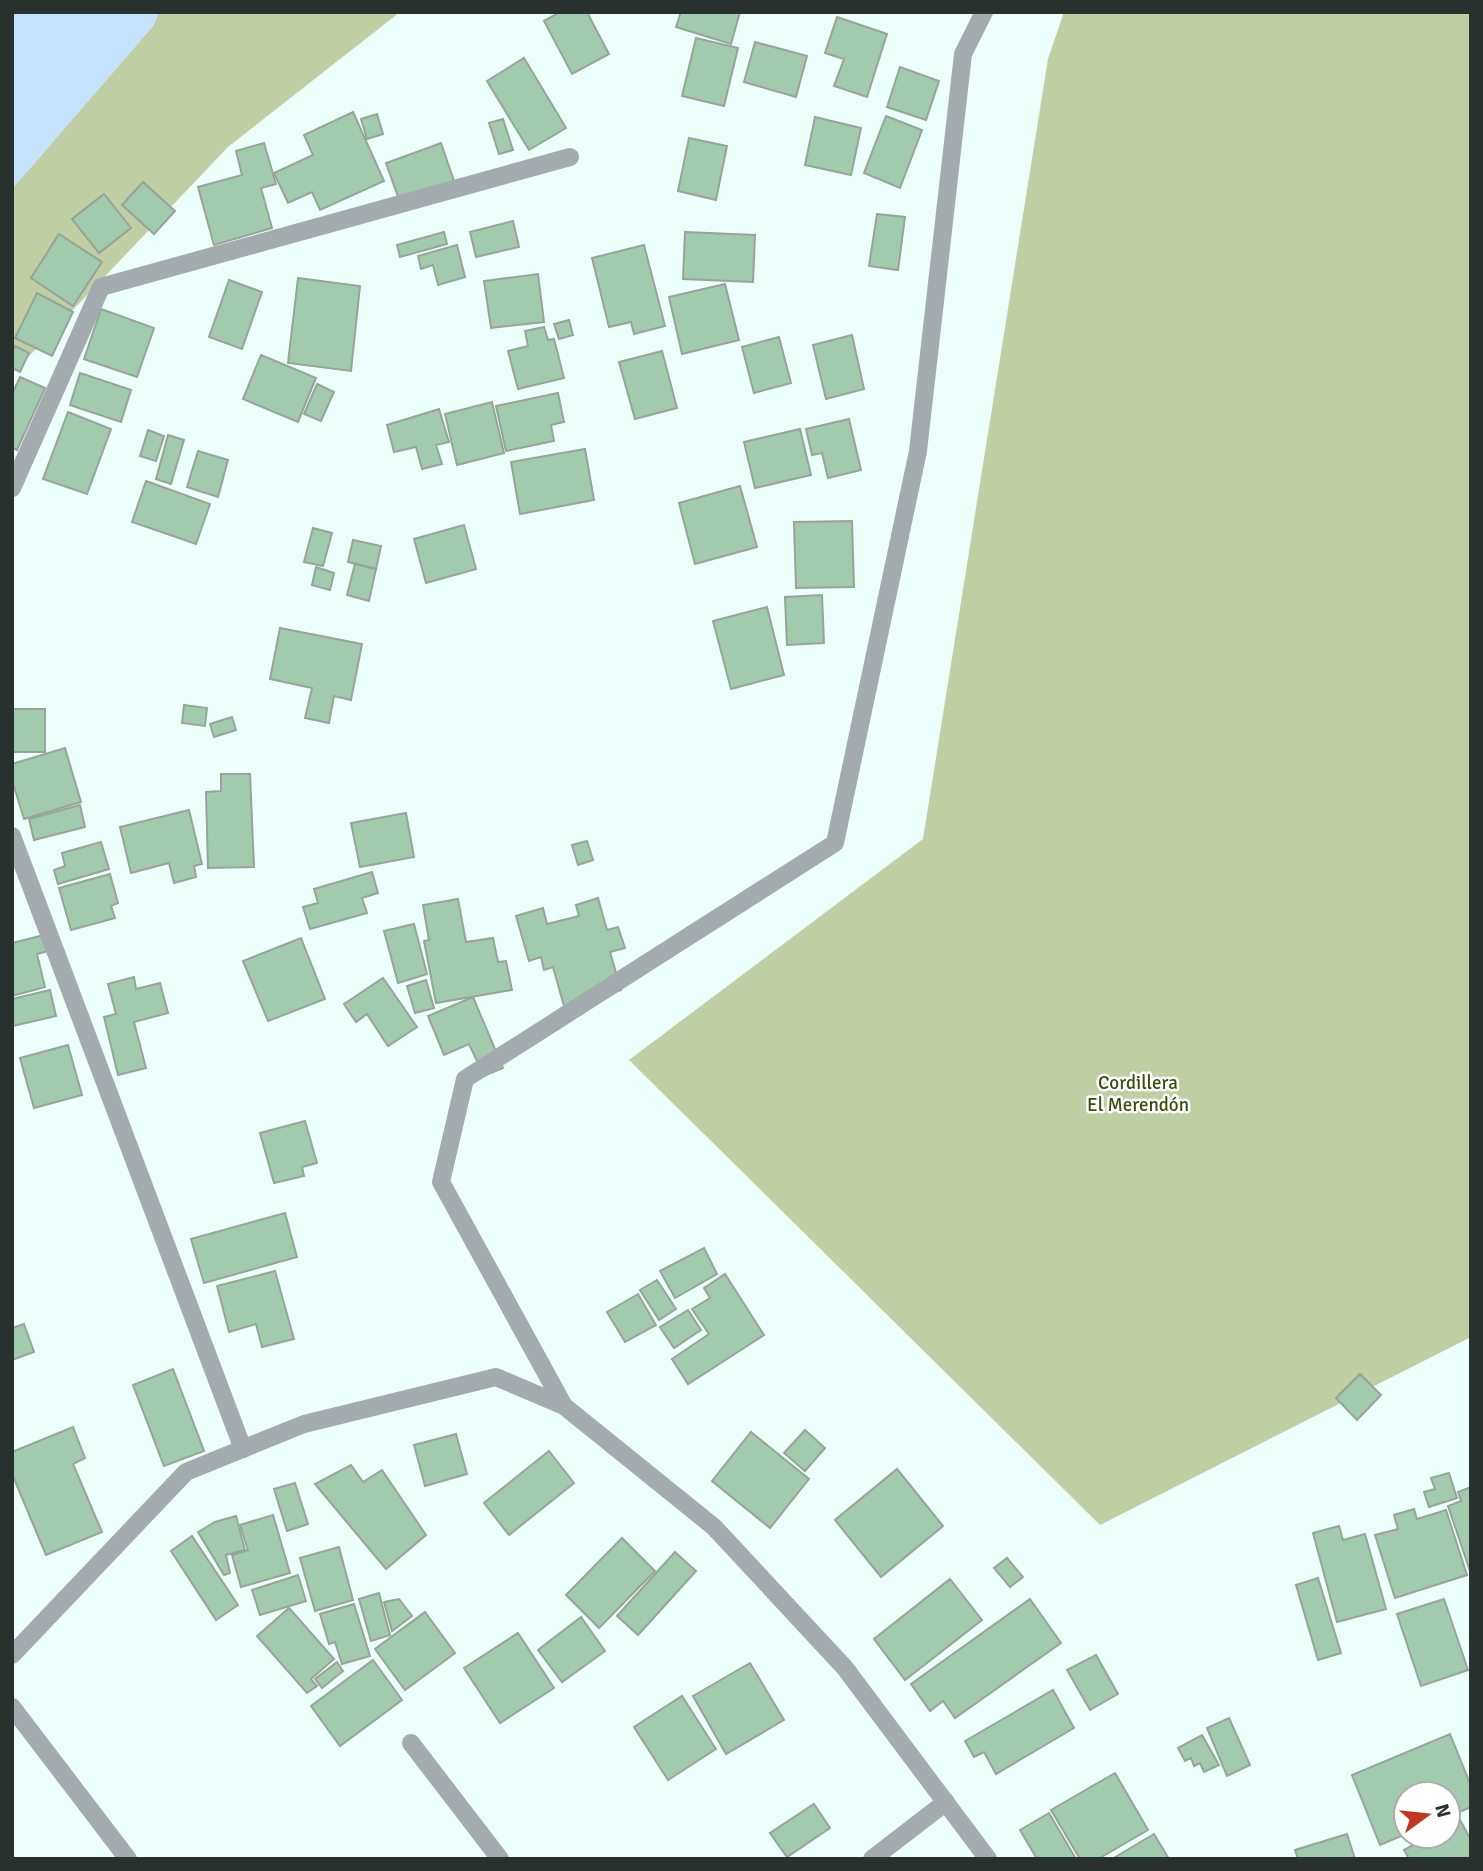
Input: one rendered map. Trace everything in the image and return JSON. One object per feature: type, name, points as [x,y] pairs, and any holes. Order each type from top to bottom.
[{"type":"street","points":[[564,1406],[441,1182],[464,1079],[835,843],[918,451],[963,54],[984,12]]},
{"type":"street","points":[[12,488],[101,287],[570,157]]},
{"type":"street","points":[[12,836],[243,1448]]},
{"type":"street","points":[[12,1655],[186,1472],[304,1423],[496,1377],[564,1406],[714,1527],[845,1668],[988,1859]]},
{"type":"street","points":[[12,1707],[128,1859]]},
{"type":"street","points":[[411,1743],[500,1859]]},
{"type":"street","points":[[872,1859],[946,1802]]},
{"type":"green space","points":[[159,12],[400,12],[228,147],[12,374],[12,189],[153,26]]},
{"type":"green space","name":"Cordillera El Merendón","points":[[1064,12],[1471,12],[1471,1337],[1100,1525],[629,1060],[923,839],[1048,59]]},
{"type":"water","points":[[12,12],[159,12],[153,26],[12,189]]},
{"type":"building","points":[[560,12],[587,12],[609,54],[572,74],[544,21]]},
{"type":"building","points":[[681,12],[740,12],[731,44],[676,27]]},
{"type":"building","points":[[837,17],[887,34],[867,97],[834,86],[844,59],[825,53]]},
{"type":"building","points":[[696,38],[738,48],[724,106],[682,96]]},
{"type":"building","points":[[755,42],[807,56],[796,97],[744,82]]},
{"type":"building","points":[[524,58],[566,128],[529,150],[487,81]]},
{"type":"building","points":[[900,67],[939,81],[926,120],[887,107]]},
{"type":"building","points":[[353,112],[384,181],[320,210],[312,192],[288,203],[274,173],[313,155],[304,135]]},
{"type":"building","points":[[377,114],[383,134],[367,139],[361,119]]},
{"type":"building","points":[[886,116],[922,130],[900,188],[864,173]]},
{"type":"building","points":[[815,117],[861,128],[851,175],[805,165]]},
{"type":"building","points":[[503,119],[513,150],[499,154],[489,123]]},
{"type":"building","points":[[689,138],[727,146],[716,200],[678,191]]},
{"type":"building","points":[[264,143],[276,184],[261,188],[272,228],[214,245],[198,187],[242,175],[236,151]]},
{"type":"building","points":[[441,143],[455,184],[401,205],[386,163]]},
{"type":"building","points":[[143,182],[175,211],[154,234],[122,205]]},
{"type":"building","points":[[104,194],[131,228],[99,253],[72,219]]},
{"type":"building","points":[[877,214],[905,217],[898,270],[869,266]]},
{"type":"building","points":[[513,221],[519,247],[476,257],[470,232]]},
{"type":"building","points":[[444,232],[447,244],[400,257],[397,245]]},
{"type":"building","points":[[685,232],[755,235],[753,282],[683,279]]},
{"type":"building","points":[[59,234],[102,262],[73,306],[31,278]]},
{"type":"building","points":[[457,245],[465,277],[438,285],[433,265],[421,269],[418,256]]},
{"type":"building","points":[[644,245],[665,326],[634,334],[631,322],[609,327],[592,258]]},
{"type":"building","points":[[538,274],[544,322],[491,328],[484,281]]},
{"type":"building","points":[[298,278],[360,286],[351,371],[288,363]]},
{"type":"building","points":[[229,280],[262,292],[242,349],[209,337]]},
{"type":"building","points":[[725,284],[739,340],[682,354],[669,297]]},
{"type":"building","points":[[37,293],[73,312],[52,356],[15,338]]},
{"type":"building","points":[[101,309],[154,328],[137,377],[84,359]]},
{"type":"building","points":[[569,320],[573,335],[559,339],[554,324]]},
{"type":"building","points":[[544,327],[548,340],[554,339],[564,378],[518,389],[508,351],[528,346],[525,331]]},
{"type":"building","points":[[852,335],[864,389],[826,399],[813,345]]},
{"type":"building","points":[[779,337],[791,383],[754,393],[742,347]]},
{"type":"building","points":[[15,346],[29,353],[20,372],[12,368]]},
{"type":"building","points":[[662,351],[677,408],[635,419],[619,362]]},
{"type":"building","points":[[261,355],[316,378],[298,422],[243,399]]},
{"type":"building","points":[[80,373],[131,390],[121,422],[70,405]]},
{"type":"building","points":[[20,377],[45,388],[17,450],[12,448],[12,394]]},
{"type":"building","points":[[317,384],[334,392],[321,421],[304,414]]},
{"type":"building","points":[[558,393],[564,422],[551,425],[554,441],[506,451],[496,406]]},
{"type":"building","points":[[492,402],[504,453],[457,465],[445,414]]},
{"type":"building","points":[[439,409],[449,442],[436,445],[442,464],[422,469],[416,447],[394,452],[387,425]]},
{"type":"building","points":[[68,412],[111,429],[87,494],[43,479]]},
{"type":"building","points":[[849,419],[861,470],[828,478],[822,453],[812,455],[806,429]]},
{"type":"building","points":[[800,429],[811,475],[755,488],[744,442]]},
{"type":"building","points":[[148,430],[164,436],[156,461],[140,456]]},
{"type":"building","points":[[168,435],[184,440],[171,484],[156,479]]},
{"type":"building","points":[[585,449],[594,500],[520,514],[511,462]]},
{"type":"building","points":[[198,451],[228,460],[218,497],[187,487]]},
{"type":"building","points":[[146,481],[210,504],[196,544],[132,522]]},
{"type":"building","points":[[740,486],[757,547],[695,564],[679,503]]},
{"type":"building","points":[[852,521],[854,587],[796,588],[794,522]]},
{"type":"building","points":[[464,525],[476,569],[426,583],[414,539]]},
{"type":"building","points":[[313,528],[332,533],[323,566],[304,562]]},
{"type":"building","points":[[353,540],[381,546],[376,569],[348,562]]},
{"type":"building","points":[[355,564],[376,569],[369,601],[347,595]]},
{"type":"building","points":[[316,567],[334,573],[330,590],[312,585]]},
{"type":"building","points":[[822,595],[824,643],[787,645],[785,597]]},
{"type":"building","points":[[767,607],[784,675],[731,689],[713,621]]},
{"type":"building","points":[[280,628],[362,644],[351,700],[334,696],[329,723],[305,718],[312,688],[270,679]]},
{"type":"building","points":[[184,705],[207,708],[205,726],[182,723]]},
{"type":"building","points":[[12,709],[45,709],[45,752],[12,752]]},
{"type":"building","points":[[232,717],[236,730],[214,737],[210,724]]},
{"type":"building","points":[[65,748],[81,802],[24,819],[12,780],[12,764]]},
{"type":"building","points":[[221,774],[250,774],[254,867],[208,868],[206,792],[221,791]]},
{"type":"building","points":[[80,805],[85,827],[34,840],[29,819]]},
{"type":"building","points":[[189,810],[202,864],[194,866],[196,877],[174,883],[169,863],[131,873],[120,827]]},
{"type":"building","points":[[406,813],[414,857],[360,867],[351,823]]},
{"type":"building","points":[[587,841],[593,860],[578,865],[572,845]]},
{"type":"building","points":[[101,842],[109,869],[58,884],[54,870],[65,866],[62,853]]},
{"type":"building","points":[[372,872],[378,893],[362,898],[367,913],[310,929],[303,907],[318,903],[314,889]]},
{"type":"building","points":[[110,874],[118,903],[111,906],[115,918],[71,930],[59,888]]},
{"type":"building","points":[[598,898],[607,930],[618,927],[625,948],[610,952],[621,990],[564,1006],[553,967],[544,970],[541,957],[529,961],[516,916],[543,908],[547,924],[579,916],[576,905]]},
{"type":"building","points":[[458,899],[466,942],[493,938],[498,962],[506,961],[512,990],[436,1003],[424,941],[429,940],[423,905]]},
{"type":"building","points":[[414,924],[427,974],[398,983],[384,931]]},
{"type":"building","points":[[48,934],[52,950],[37,954],[45,987],[12,996],[12,943]]},
{"type":"building","points":[[301,938],[325,999],[268,1021],[243,961]]},
{"type":"building","points":[[134,977],[136,989],[160,983],[168,1013],[134,1022],[146,1068],[118,1075],[104,1017],[116,1014],[108,984]]},
{"type":"building","points":[[383,978],[417,1027],[388,1046],[367,1014],[356,1022],[344,1004]]},
{"type":"building","points":[[426,980],[434,1008],[415,1013],[407,986]]},
{"type":"building","points":[[50,990],[56,1016],[13,1026],[12,999]]},
{"type":"building","points":[[473,997],[503,1068],[484,1076],[469,1044],[444,1055],[428,1016]]},
{"type":"building","points":[[68,1045],[82,1095],[34,1108],[20,1058]]},
{"type":"building","points":[[305,1121],[317,1163],[302,1167],[304,1176],[274,1183],[260,1133]]},
{"type":"building","points":[[285,1213],[297,1257],[204,1283],[191,1239]]},
{"type":"building","points":[[704,1248],[717,1274],[675,1298],[660,1271]]},
{"type":"building","points":[[275,1271],[294,1339],[262,1347],[256,1324],[229,1332],[217,1286]]},
{"type":"building","points":[[725,1274],[764,1335],[688,1384],[672,1359],[709,1334],[692,1309],[710,1298],[704,1288]]},
{"type":"building","points":[[657,1280],[676,1309],[659,1320],[640,1290]]},
{"type":"building","points":[[638,1294],[656,1325],[625,1342],[607,1312]]},
{"type":"building","points":[[688,1310],[701,1330],[674,1348],[660,1327]]},
{"type":"building","points":[[24,1324],[34,1352],[12,1360],[12,1328]]},
{"type":"building","points":[[173,1369],[204,1451],[164,1466],[133,1385]]},
{"type":"building","points":[[1360,1374],[1381,1395],[1357,1420],[1336,1398]]},
{"type":"building","points":[[73,1427],[85,1458],[73,1464],[102,1532],[46,1555],[12,1474],[12,1452]]},
{"type":"building","points":[[805,1430],[825,1448],[805,1471],[784,1453]]},
{"type":"building","points":[[751,1432],[809,1479],[770,1528],[712,1481]]},
{"type":"building","points":[[456,1434],[467,1474],[425,1486],[414,1445]]},
{"type":"building","points":[[549,1451],[574,1483],[509,1535],[484,1503]]},
{"type":"building","points":[[351,1465],[363,1482],[382,1470],[426,1535],[386,1569],[315,1484]]},
{"type":"building","points":[[897,1469],[943,1526],[881,1577],[835,1520]]},
{"type":"building","points":[[1449,1473],[1457,1498],[1429,1507],[1424,1492],[1435,1489],[1431,1478]]},
{"type":"building","points":[[295,1483],[308,1524],[287,1531],[274,1489]]},
{"type":"building","points":[[1471,1487],[1470,1571],[1448,1506],[1461,1501],[1458,1492]]},
{"type":"building","points":[[1414,1509],[1417,1519],[1446,1510],[1467,1575],[1395,1598],[1375,1535],[1398,1529],[1394,1515]]},
{"type":"building","points":[[273,1515],[290,1573],[241,1587],[232,1555],[248,1550],[240,1525]]},
{"type":"building","points":[[236,1516],[245,1550],[226,1555],[230,1573],[224,1575],[198,1532],[215,1522]]},
{"type":"building","points":[[1339,1526],[1343,1540],[1365,1534],[1386,1609],[1337,1622],[1313,1533]]},
{"type":"building","points":[[192,1536],[238,1605],[216,1620],[171,1551]]},
{"type":"building","points":[[622,1538],[655,1571],[599,1628],[566,1595]]},
{"type":"building","points":[[339,1547],[353,1600],[315,1611],[300,1558]]},
{"type":"building","points":[[675,1552],[696,1571],[638,1635],[617,1616]]},
{"type":"building","points":[[1007,1558],[1023,1577],[1010,1587],[994,1568]]},
{"type":"building","points":[[298,1575],[306,1601],[260,1615],[252,1590]]},
{"type":"building","points":[[1318,1578],[1341,1653],[1318,1660],[1296,1585]]},
{"type":"building","points":[[950,1579],[982,1620],[905,1680],[874,1639]]},
{"type":"building","points":[[379,1593],[390,1635],[371,1641],[359,1599]]},
{"type":"building","points":[[399,1599],[412,1616],[392,1631],[384,1602]]},
{"type":"building","points":[[1030,1599],[1061,1643],[955,1718],[943,1701],[930,1711],[911,1684]]},
{"type":"building","points":[[1444,1599],[1468,1670],[1421,1686],[1397,1614]]},
{"type":"building","points":[[354,1604],[370,1656],[342,1664],[335,1642],[329,1644],[320,1614]]},
{"type":"building","points":[[289,1608],[334,1659],[311,1679],[317,1686],[307,1693],[257,1636]]},
{"type":"building","points":[[425,1612],[455,1653],[405,1690],[375,1649]]},
{"type":"building","points":[[581,1617],[605,1651],[562,1682],[538,1650]]},
{"type":"building","points":[[518,1633],[554,1688],[500,1723],[464,1668]]},
{"type":"building","points":[[1096,1655],[1118,1694],[1090,1710],[1067,1670]]},
{"type":"building","points":[[373,1660],[402,1700],[340,1746],[311,1706]]},
{"type":"building","points":[[337,1662],[343,1671],[322,1688],[315,1679]]},
{"type":"building","points":[[750,1663],[784,1720],[726,1754],[693,1696]]},
{"type":"building","points":[[1053,1690],[1074,1728],[996,1774],[984,1752],[974,1757],[965,1741]]},
{"type":"building","points":[[682,1696],[716,1749],[668,1780],[634,1727]]},
{"type":"building","points":[[1229,1718],[1250,1765],[1227,1776],[1207,1728]]},
{"type":"building","points":[[1450,1734],[1471,1786],[1471,1807],[1462,1811],[1462,1780],[1392,1780],[1392,1840],[1380,1845],[1352,1775]]},
{"type":"building","points":[[1202,1735],[1219,1765],[1204,1772],[1200,1763],[1194,1766],[1191,1758],[1185,1761],[1178,1748]]},
{"type":"building","points":[[1115,1773],[1148,1830],[1098,1859],[1080,1859],[1051,1810]]},
{"type":"building","points":[[814,1804],[830,1828],[787,1857],[770,1833]]},
{"type":"building","points":[[1049,1813],[1076,1859],[1037,1859],[1020,1830]]},
{"type":"building","points":[[1462,1824],[1471,1840],[1471,1859],[1409,1859],[1404,1850],[1462,1850]]},
{"type":"building","points":[[1154,1834],[1169,1859],[1112,1859]]},
{"type":"building","points":[[1347,1834],[1355,1859],[1298,1859],[1295,1850]]}]
